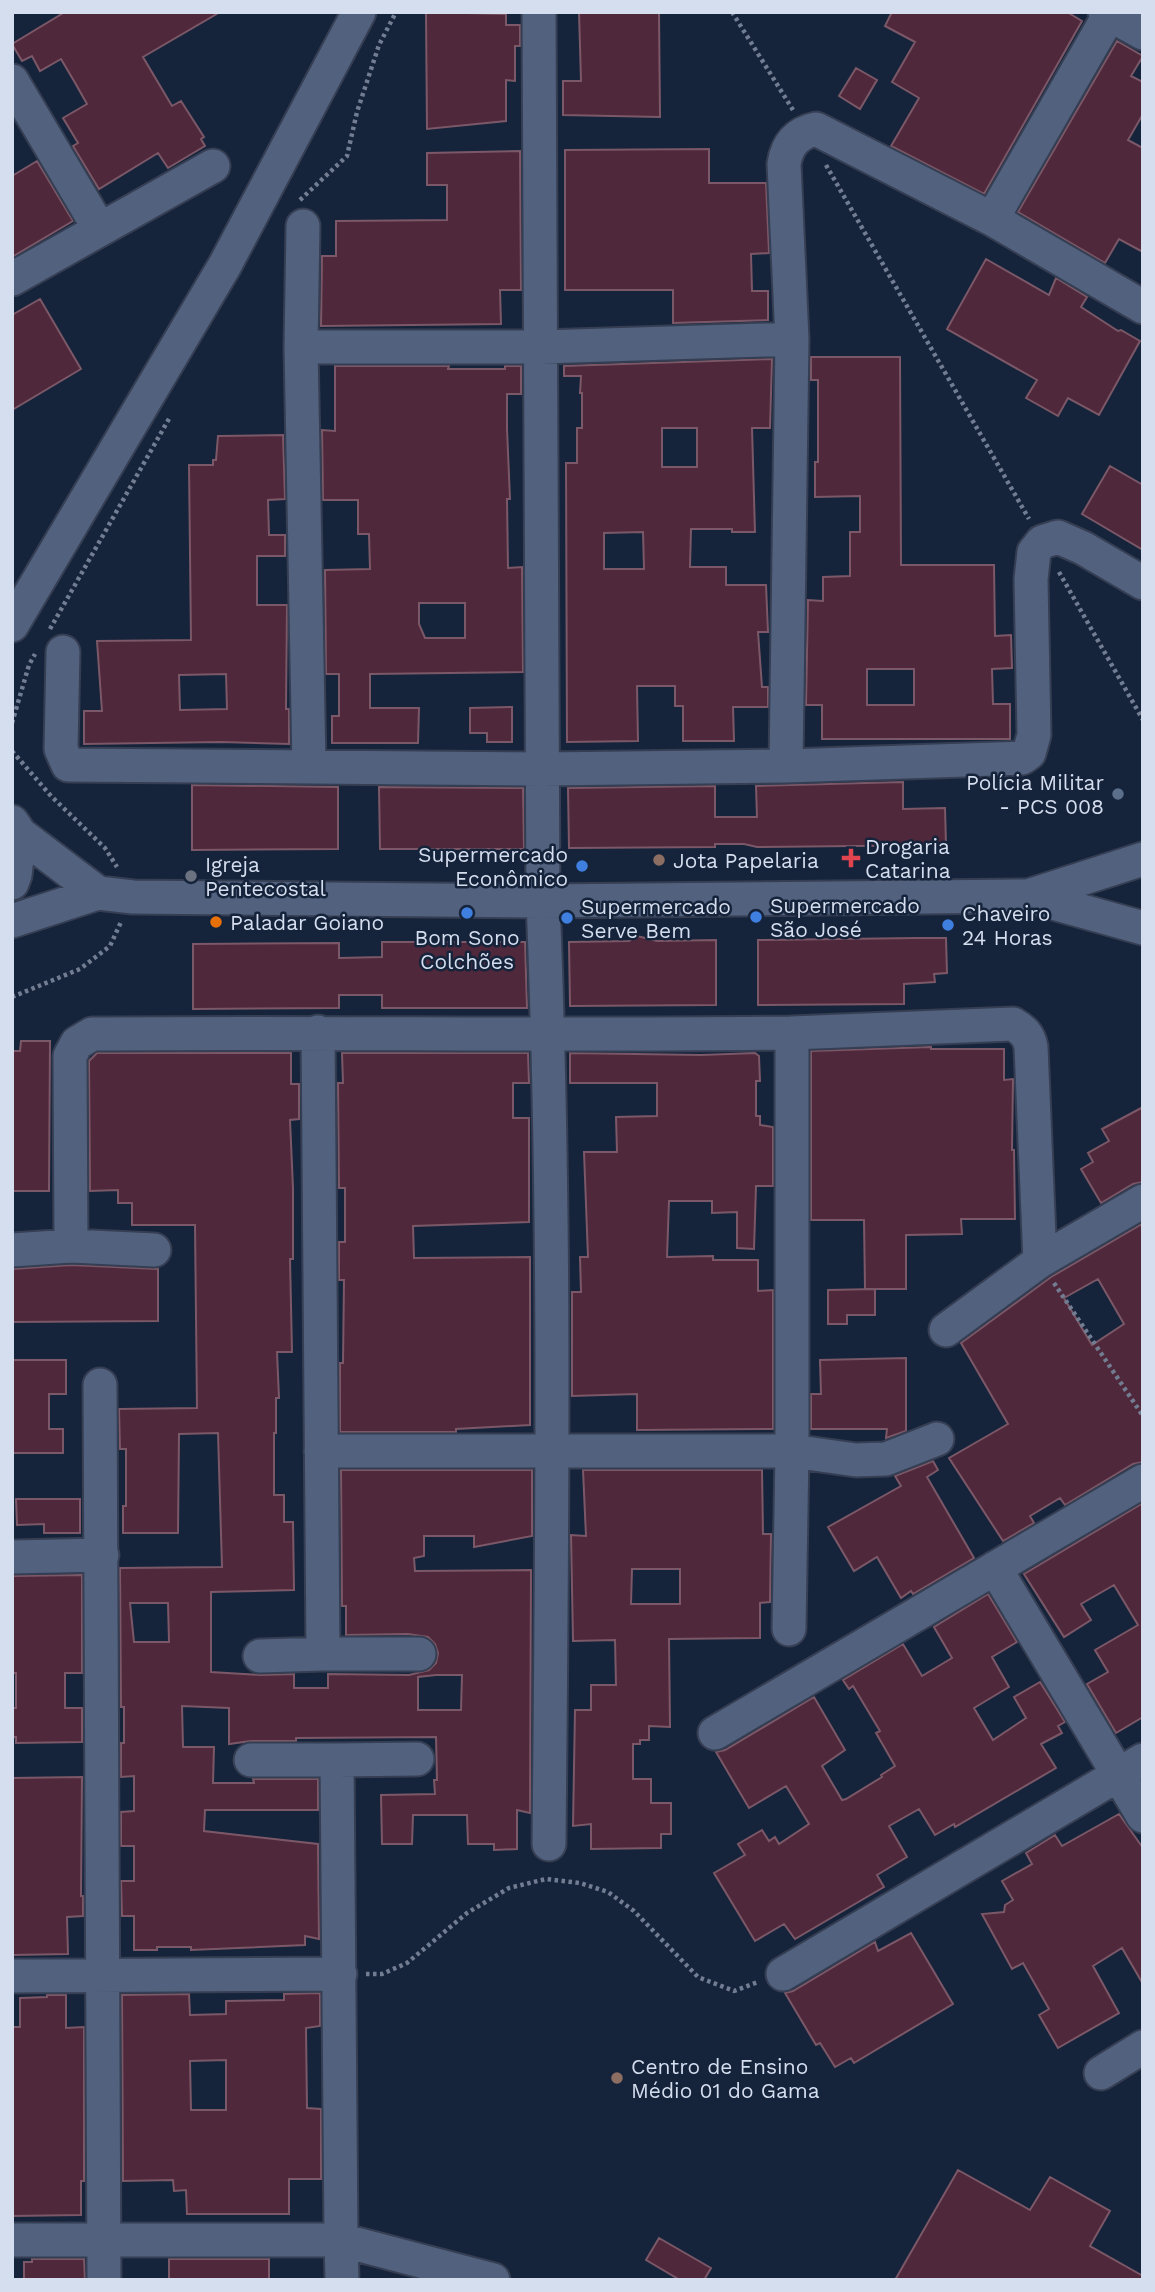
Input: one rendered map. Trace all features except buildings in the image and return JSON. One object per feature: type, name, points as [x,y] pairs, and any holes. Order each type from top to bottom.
[{"type":"street","points":[[12,625],[225,264],[359,12]]},
{"type":"street","points":[[539,12],[543,901],[549,1036],[553,1452],[550,1844]]},
{"type":"street","points":[[992,219],[1108,13],[1143,33]]},
{"type":"street","points":[[12,81],[99,228]]},
{"type":"street","points":[[786,766],[792,339],[784,164],[786,153],[794,139],[806,131],[816,129],[992,219],[1143,307]]},
{"type":"street","points":[[12,279],[213,166]]},
{"type":"street","points":[[298,217],[309,766]]},
{"type":"street","points":[[301,346],[541,347],[792,339]]},
{"type":"street","points":[[50,645],[61,749],[68,765],[544,769],[786,766],[1022,758],[1030,753],[1034,735],[1031,579],[1034,552],[1042,542],[1058,537],[1083,548],[1143,583]]},
{"type":"street","points":[[16,828],[98,893]]},
{"type":"street","points":[[12,883],[15,875],[16,828]]},
{"type":"street","points":[[1028,896],[1143,859]]},
{"type":"street","points":[[12,921],[98,893],[133,897],[543,901],[1028,896],[1143,928]]},
{"type":"street","points":[[71,1246],[70,1056],[77,1043],[92,1034],[318,1032],[549,1036],[792,1033],[1013,1024],[1029,1037],[1031,1047],[1040,1261]]},
{"type":"street","points":[[318,1032],[323,1654]]},
{"type":"street","points":[[789,1629],[792,1451],[792,1033]]},
{"type":"street","points":[[946,1330],[1040,1261],[1143,1201]]},
{"type":"street","points":[[12,1250],[71,1246],[153,1250]]},
{"type":"street","points":[[100,1385],[104,2280]]},
{"type":"street","points":[[321,1451],[792,1451],[856,1460],[886,1459],[937,1439]]},
{"type":"street","points":[[715,1733],[1143,1481]]},
{"type":"street","points":[[12,1557],[102,1555]]},
{"type":"street","points":[[995,1569],[1130,1767],[1143,1816]]},
{"type":"street","points":[[260,1656],[419,1654]]},
{"type":"street","points":[[337,1759],[342,2280]]},
{"type":"street","points":[[251,1760],[417,1759]]},
{"type":"street","points":[[783,1974],[1130,1767]]},
{"type":"street","points":[[12,1976],[340,1974]]},
{"type":"street","points":[[1101,2073],[1143,2047]]},
{"type":"street","points":[[12,2240],[341,2240],[493,2280]]},
{"type":"path","points":[[298,217],[346,156],[379,44],[397,12]]},
{"type":"path","points":[[732,12],[806,131],[1143,720]]},
{"type":"path","points":[[12,723],[29,664],[50,645],[174,410]]},
{"type":"path","points":[[12,751],[51,796],[105,848],[133,897],[110,946],[80,969],[12,996]]},
{"type":"path","points":[[1040,1261],[1143,1416]]},
{"type":"path","points":[[340,1974],[382,1974],[407,1962],[467,1913],[488,1900],[509,1888],[546,1880],[579,1883],[608,1892],[634,1911],[698,1977],[734,1991],[783,1974]]},
{"type":"place","name":"Polícia Militar - PCS 008","points":[[1118,794]]},
{"type":"place","name":"Drogaria Catarina","points":[[851,858]]},
{"type":"place","name":"Jota Papelaria","points":[[659,860]]},
{"type":"place","name":"Supermercado Econômico","points":[[582,866]]},
{"type":"place","name":"Igreja Pentecostal","points":[[191,876]]},
{"type":"place","name":"Bom Sono Colchões","points":[[467,913]]},
{"type":"place","name":"Supermercado São José","points":[[756,917]]},
{"type":"place","name":"Supermercado Serve Bem","points":[[567,918]]},
{"type":"place","name":"Paladar Goiano","points":[[216,922]]},
{"type":"place","name":"Chaveiro 24 Horas","points":[[948,925]]},
{"type":"place","name":"Centro de Ensino Médio 01 do Gama","points":[[617,2078]]}]
